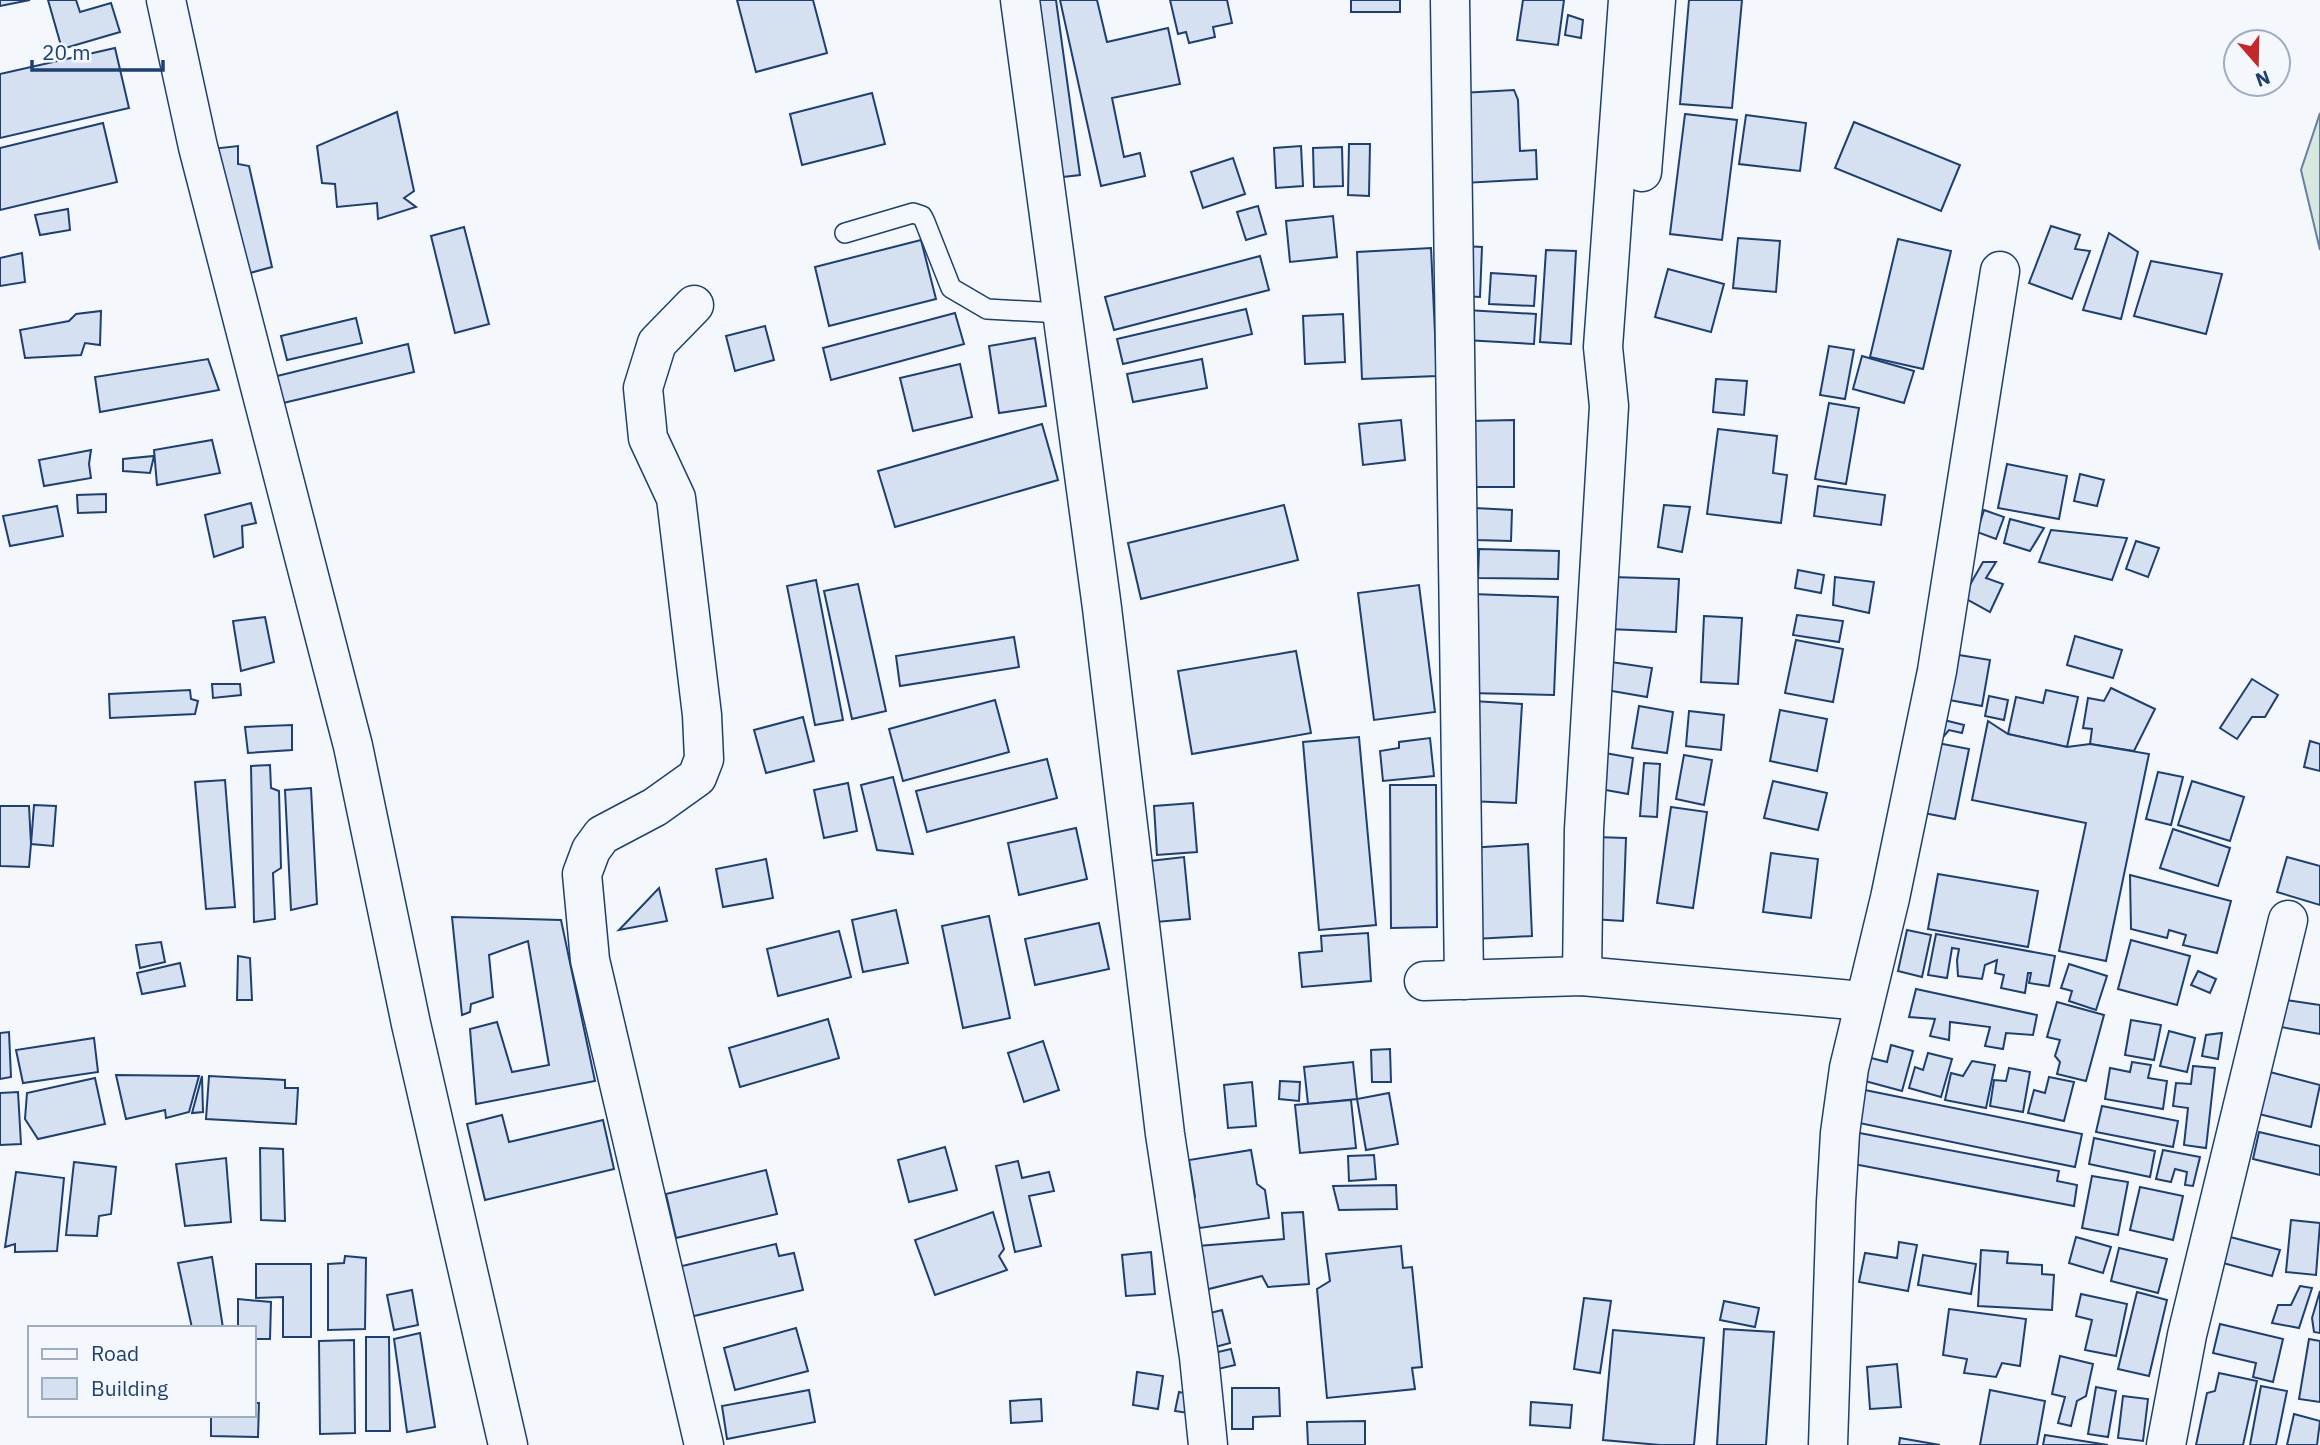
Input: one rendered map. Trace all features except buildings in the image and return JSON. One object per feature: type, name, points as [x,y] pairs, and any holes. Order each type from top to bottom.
[{"type":"street","points":[[166,0],[198,147],[353,746],[411,1024],[508,1445]]},
{"type":"street","points":[[1020,0],[1102,608],[1164,1120],[1199,1357],[1208,1445]]},
{"type":"street","points":[[1450,0],[1464,980]]},
{"type":"street","points":[[1582,976],[1584,829],[1609,406],[1603,347],[1628,0]]},
{"type":"street","points":[[1609,406],[1621,369],[1627,327],[1656,0]]},
{"type":"street","points":[[1828,1445],[1833,1244],[1840,1133],[1849,1068],[1890,898],[1937,671],[2000,271]]},
{"type":"street","points":[[694,305],[657,343],[643,388],[648,438],[676,498],[702,715],[704,759],[698,777],[655,807],[602,835],[591,850],[582,874],[590,960],[704,1445]]},
{"type":"street","points":[[2166,1445],[2187,1335],[2288,920]]},
{"type":"street","points":[[1424,981],[1582,976],[1863,1001]]},
{"type":"lane","points":[[845,233],[914,213],[922,216],[925,222],[951,288],[987,309],[1061,313]]},
{"type":"shaded area","points":[[2320,113],[2320,250],[2301,170]]}]
